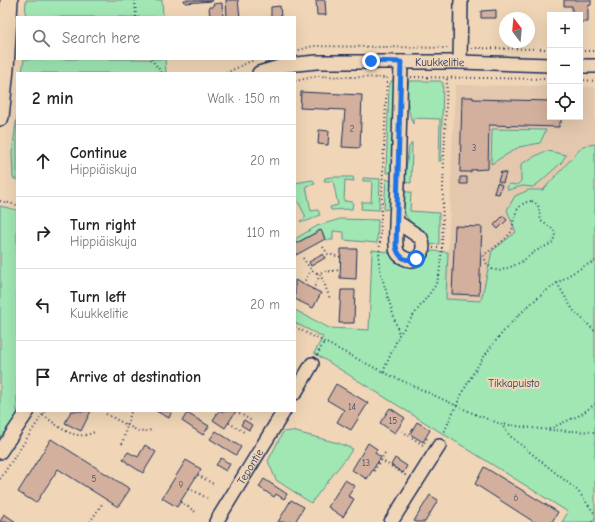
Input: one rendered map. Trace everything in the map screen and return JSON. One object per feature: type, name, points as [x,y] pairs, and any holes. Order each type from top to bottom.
[{"type":"main road","points":[[0,117],[5,69],[8,0]]},
{"type":"street","points":[[460,62],[461,0]]},
{"type":"street","name":"Kuukkelitie","points":[[262,72],[286,65],[317,62],[460,62],[547,65]]},
{"type":"street","points":[[396,222],[401,62]]},
{"type":"street","points":[[583,66],[595,66]]},
{"type":"street","points":[[296,392],[312,364]]},
{"type":"street","points":[[0,452],[27,412]]},
{"type":"street","name":"Tepontie","points":[[216,522],[283,412]]},
{"type":"street","points":[[391,522],[440,446]]},
{"type":"path","points":[[135,0],[136,16]]},
{"type":"path","points":[[296,51],[313,46],[547,49]]},
{"type":"path","points":[[583,51],[595,51]]},
{"type":"path","points":[[152,60],[161,72]]},
{"type":"path","points":[[228,72],[256,60]]},
{"type":"path","points":[[296,81],[318,76],[547,80]]},
{"type":"path","points":[[383,372],[399,335],[435,286],[439,276],[442,248],[447,78]]},
{"type":"path","points":[[583,80],[595,81]]},
{"type":"path","points":[[0,201],[16,205]]},
{"type":"path","points":[[532,201],[538,205],[541,221],[554,230],[555,236],[552,244],[534,252],[513,266],[499,271],[492,269],[486,264],[484,254],[513,231],[514,216],[519,206],[525,202],[532,201]]},
{"type":"path","points":[[323,247],[328,254],[341,257]]},
{"type":"path","points":[[303,258],[311,270],[319,274],[330,298]]},
{"type":"path","points":[[440,446],[456,405],[479,364],[502,334],[542,294],[557,283],[595,261]]},
{"type":"path","points":[[303,284],[311,270]]},
{"type":"path","points":[[319,274],[340,270]]},
{"type":"path","points":[[314,290],[319,274]]},
{"type":"path","points":[[557,283],[573,310],[595,331]]},
{"type":"path","points":[[296,328],[383,372],[501,424],[548,430],[595,432]]},
{"type":"path","points":[[548,430],[580,415],[595,404]]},
{"type":"path","points":[[0,479],[44,412]]},
{"type":"path","points":[[122,444],[131,412]]},
{"type":"path","points":[[238,412],[252,421]]},
{"type":"path","points":[[106,414],[140,432],[152,430]]},
{"type":"path","points":[[42,415],[71,434],[84,436],[96,431]]},
{"type":"path","points":[[229,422],[244,432]]},
{"type":"path","points":[[501,424],[510,436],[578,492],[595,514]]},
{"type":"path","points":[[402,431],[423,445],[427,438]]},
{"type":"path","points":[[374,471],[385,453]]},
{"type":"path","points":[[381,460],[405,475],[407,472]]},
{"type":"path","points":[[198,475],[215,485]]},
{"type":"path","points":[[190,488],[207,498]]},
{"type":"path","points":[[180,502],[197,512]]},
{"type":"path","points":[[90,522],[102,504]]},
{"type":"path","points":[[592,522],[595,519]]},
{"type":"shaded area","points":[[455,85],[547,86],[547,120],[583,120],[583,87],[595,87],[595,174],[513,303],[446,299]]},
{"type":"green space","points":[[26,0],[162,0],[163,16],[25,16]]},
{"type":"green space","points":[[24,60],[165,60],[166,72],[22,72]]},
{"type":"green space","points":[[392,80],[394,80],[392,170],[389,173],[386,173],[389,86]]},
{"type":"green space","points":[[409,81],[440,81],[443,83],[441,161],[439,161],[440,119],[413,118],[413,124],[408,103],[407,91]]},
{"type":"green space","points":[[16,123],[16,180],[13,178],[12,153]]},
{"type":"green space","points":[[492,129],[546,130],[540,143],[519,147],[491,164]]},
{"type":"green space","points":[[412,143],[411,183],[404,182],[409,147]]},
{"type":"green space","name":"Tikkapuisto","points":[[595,144],[595,522],[562,522],[568,512],[314,353],[323,337],[296,324],[296,311],[329,328],[369,330],[372,250],[388,252],[396,262],[404,266],[412,266],[420,263],[431,251],[448,252],[446,299],[481,301],[492,251],[516,232],[507,210],[515,196],[529,190],[543,190],[583,146]]},
{"type":"green space","points":[[548,151],[566,155],[561,163],[533,187],[523,186],[508,190],[507,187],[510,184],[517,185],[521,181],[521,164],[543,152]]},
{"type":"green space","points":[[353,177],[354,181],[345,180],[344,201],[353,202],[352,209],[331,210],[330,207],[338,205],[333,181],[324,181],[325,178]]},
{"type":"green space","points":[[363,178],[380,179],[379,210],[361,209],[362,202],[371,202],[372,181],[363,181]]},
{"type":"green space","points":[[386,179],[391,181],[391,208],[384,210]]},
{"type":"green space","points":[[314,181],[315,184],[306,186],[311,211],[318,210],[320,215],[308,221],[300,221],[306,217],[296,198],[296,183]]},
{"type":"green space","points":[[403,192],[411,192],[410,211],[439,213],[439,244],[430,245],[425,234],[406,216],[403,206]]},
{"type":"green space","points":[[0,206],[16,210],[16,412],[19,412],[0,441]]},
{"type":"green space","points":[[340,219],[378,220],[377,243],[344,240],[344,232],[333,231],[333,240],[327,240],[320,230],[296,243],[296,238],[317,226]]},
{"type":"green space","points":[[292,431],[338,443],[353,449],[311,503],[276,480],[268,461],[283,432]]},
{"type":"building","points":[[184,0],[212,0],[213,1],[185,3]]},
{"type":"building","points":[[226,0],[238,0],[240,16],[227,16]]},
{"type":"building","points":[[316,0],[325,0],[326,15],[317,15]]},
{"type":"building","points":[[564,0],[591,0],[591,5],[588,6],[588,22],[583,22],[583,12],[572,12],[572,6],[564,6]]},
{"type":"building","points":[[222,3],[223,16],[210,16],[209,7],[213,7],[213,4]]},
{"type":"building","points":[[280,6],[281,16],[271,16],[271,7]]},
{"type":"building","points":[[496,10],[496,18],[481,18],[481,11]]},
{"type":"building","points":[[301,92],[362,95],[360,148],[342,147],[345,110],[300,108]]},
{"type":"building","points":[[462,97],[473,97],[473,99],[547,101],[547,120],[561,120],[559,127],[489,125],[488,169],[460,172]]},
{"type":"building","points":[[319,130],[329,131],[328,145],[318,144]]},
{"type":"building","points":[[501,172],[506,173],[503,183],[498,181]]},
{"type":"building","points":[[460,177],[467,177],[467,184],[460,184]]},
{"type":"building","points":[[497,183],[502,185],[499,194],[494,193]]},
{"type":"building","points":[[503,216],[507,220],[498,229],[494,225]]},
{"type":"building","points":[[455,226],[482,227],[479,295],[452,294]]},
{"type":"building","points":[[321,230],[325,239],[296,255],[296,243]]},
{"type":"building","points":[[341,249],[357,249],[356,279],[340,278]]},
{"type":"building","points":[[323,254],[325,258],[311,266],[309,262]]},
{"type":"building","points":[[296,280],[321,293],[313,308],[296,300]]},
{"type":"building","points":[[341,290],[355,290],[354,323],[339,323]]},
{"type":"building","points":[[336,384],[368,403],[351,430],[337,422],[344,410],[327,400]]},
{"type":"building","points":[[390,408],[405,418],[395,433],[380,423]]},
{"type":"building","points":[[70,412],[90,412],[81,431],[65,423]]},
{"type":"building","points":[[158,412],[172,412],[169,418]]},
{"type":"building","points":[[218,412],[235,412],[225,428],[213,420]]},
{"type":"building","points":[[187,413],[209,426],[203,435],[182,421]]},
{"type":"building","points":[[244,420],[252,425],[249,430],[241,425]]},
{"type":"building","points":[[417,422],[430,430],[423,442],[410,434]]},
{"type":"building","points":[[216,431],[241,447],[236,455],[210,439]]},
{"type":"building","points":[[51,439],[130,489],[118,507],[58,469],[36,503],[18,492]]},
{"type":"building","points":[[368,443],[377,449],[375,453],[381,457],[367,479],[352,470]]},
{"type":"building","points":[[145,445],[156,452],[143,473],[123,459],[128,452],[138,457]]},
{"type":"building","points":[[221,458],[230,464],[226,471],[216,465]]},
{"type":"building","points":[[395,458],[407,466],[403,473],[391,465]]},
{"type":"building","points":[[186,460],[201,469],[177,507],[162,498]]},
{"type":"building","points":[[484,467],[558,512],[552,522],[534,522],[475,484]]},
{"type":"building","points":[[264,479],[287,494],[284,499],[276,494],[274,497],[259,487]]},
{"type":"building","points":[[345,480],[355,486],[348,496],[354,499],[343,517],[328,507]]},
{"type":"building","points":[[430,495],[438,500],[425,522],[414,521]]},
{"type":"building","points":[[291,500],[304,507],[295,522],[278,522]]},
{"type":"building","points":[[4,514],[16,522],[0,522]]},
{"type":"route","points":[[371,61],[401,62],[396,246],[399,255],[402,258],[407,260],[416,259]]}]
